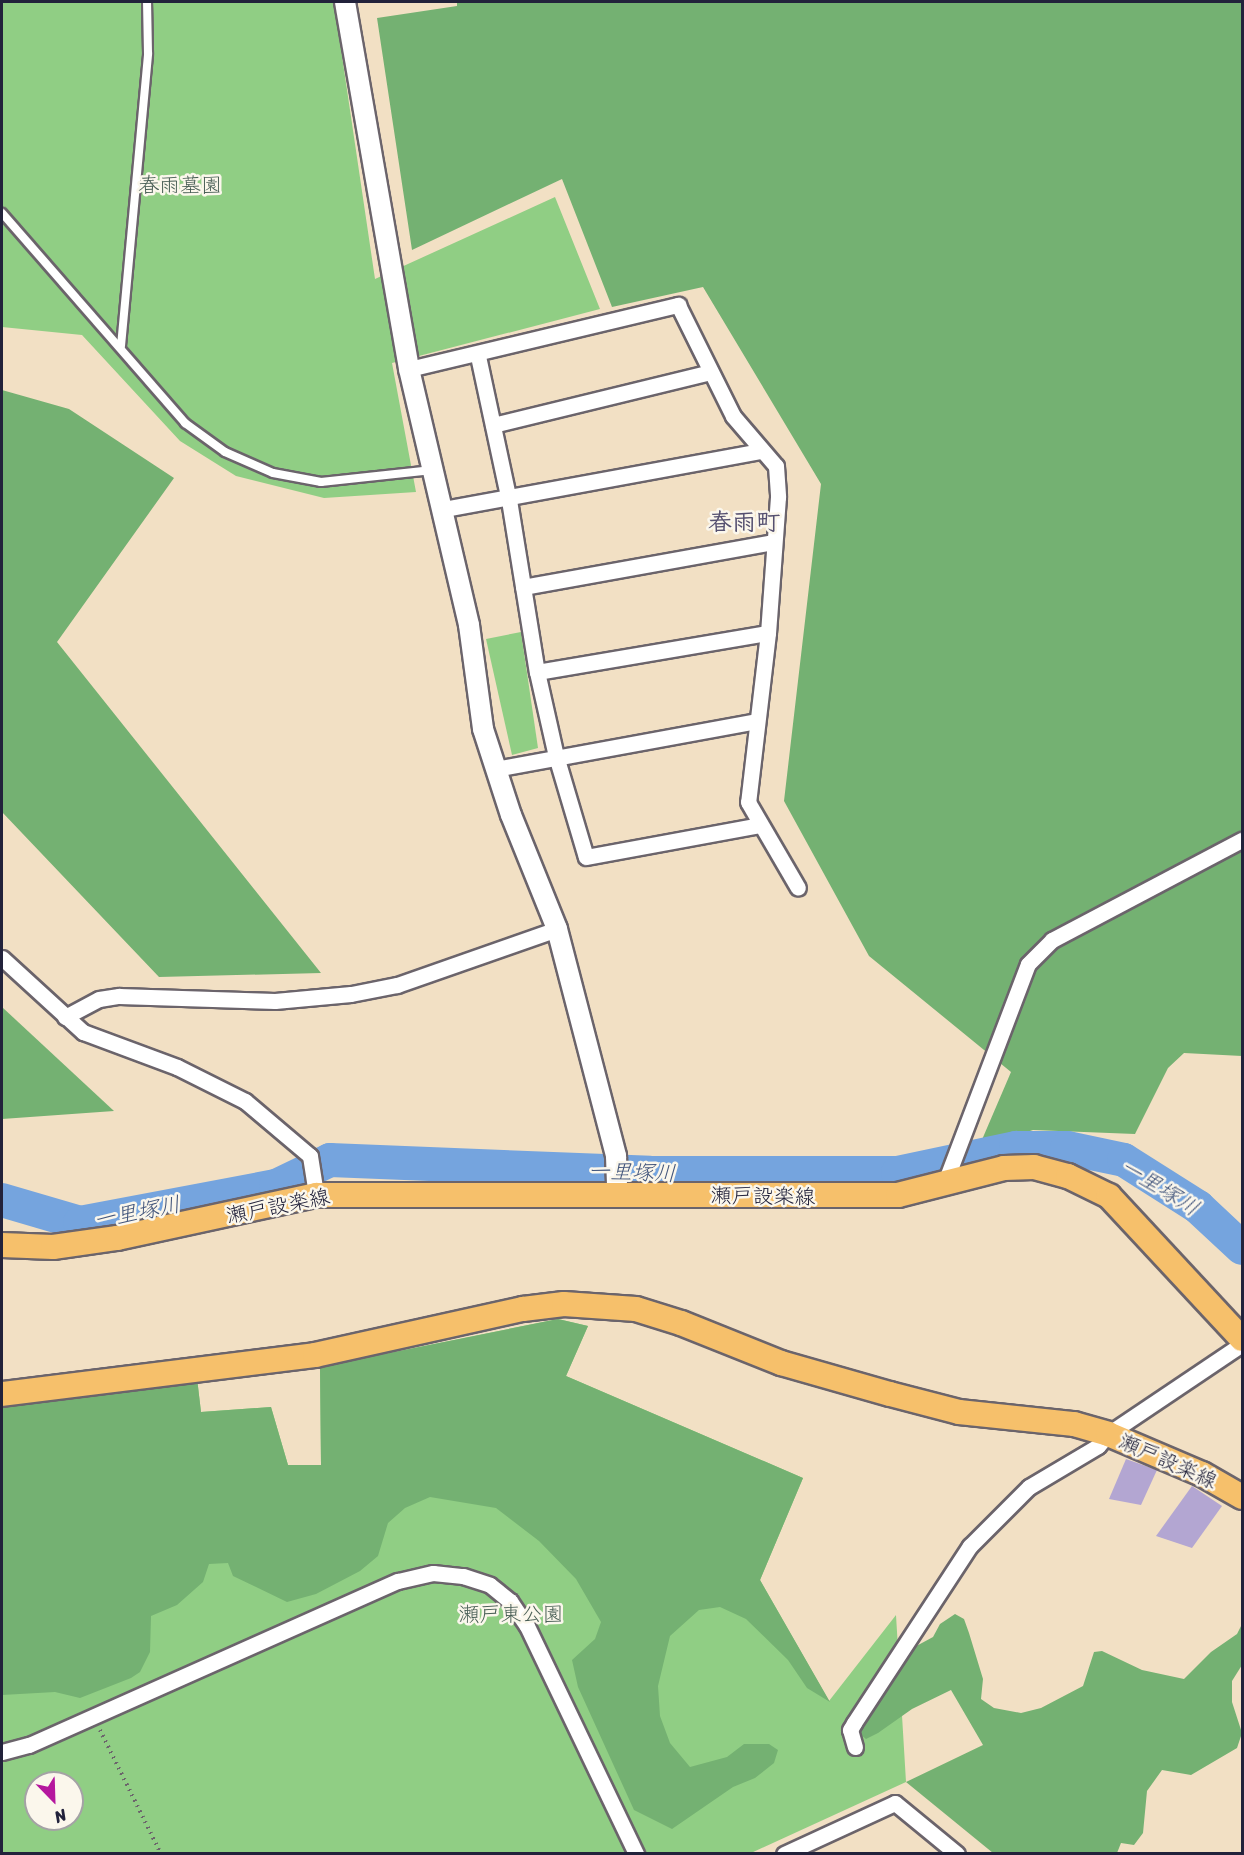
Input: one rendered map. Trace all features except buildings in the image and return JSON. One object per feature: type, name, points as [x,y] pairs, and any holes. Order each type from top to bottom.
[{"type":"main road","name":"瀬戸設楽線","points":[[2,1245],[53,1246],[117,1238],[316,1191],[888,1195],[1004,1168],[1034,1167],[1068,1176],[1109,1196],[1242,1339]]},
{"type":"main road","name":"瀬戸設楽線","points":[[2,1394],[315,1354],[564,1304],[636,1309],[681,1323],[781,1363],[959,1412],[1074,1424],[1108,1434],[1202,1474],[1242,1497]]},
{"type":"street","points":[[345,2],[408,369],[432,470],[444,509],[469,625],[483,729],[495,769],[557,929],[615,1156],[617,1193]]},
{"type":"street","points":[[408,369],[478,356],[678,305],[733,416],[760,451],[776,466],[768,633],[748,802],[798,888]]},
{"type":"street","points":[[478,356],[509,500],[537,672],[556,756],[586,857],[760,825]]},
{"type":"street","points":[[493,425],[711,372]]},
{"type":"street","points":[[444,509],[509,500],[760,451]]},
{"type":"street","points":[[523,587],[774,542]]},
{"type":"street","points":[[537,672],[768,633]]},
{"type":"street","points":[[495,769],[756,721]]},
{"type":"street","points":[[945,1182],[953,1154],[1028,964],[1052,940],[1242,840]]},
{"type":"street","points":[[65,1017],[99,999],[119,996],[275,1001],[351,994],[397,985],[557,929]]},
{"type":"street","points":[[2,958],[83,1032],[177,1067],[245,1101],[310,1156],[316,1191]]},
{"type":"street","points":[[855,1747],[850,1730],[854,1723],[970,1546],[1024,1491],[1098,1446],[1108,1434],[1242,1344]]},
{"type":"street","points":[[2,1752],[29,1745],[94,1717],[398,1581],[433,1573],[463,1576],[490,1585],[510,1601],[527,1626],[636,1854]]},
{"type":"street","points":[[784,1854],[894,1803],[957,1854]]},
{"type":"lane","points":[[121,346],[148,53],[147,2]]},
{"type":"lane","points":[[2,213],[121,346],[184,423],[225,452],[273,472],[321,482],[432,470]]},
{"type":"path","points":[[94,1717],[161,1854]]},
{"type":"green space","name":"春雨墓園","points":[[2,2],[334,2],[375,279],[555,197],[600,309],[392,363],[416,492],[324,498],[236,476],[180,441],[82,335],[2,327]]},
{"type":"green space","points":[[457,2],[1242,2],[1242,1056],[1184,1053],[1168,1068],[1135,1134],[1033,1130],[978,1149],[1011,1072],[869,956],[784,801],[821,484],[703,287],[612,307],[562,179],[412,250],[377,18],[457,6]]},
{"type":"green space","points":[[2,390],[69,409],[174,478],[57,642],[321,973],[159,977],[2,812]]},
{"type":"green space","points":[[521,632],[538,748],[512,755],[486,639]]},
{"type":"green space","points":[[2,1007],[114,1111],[2,1119]]},
{"type":"green space","name":"瀬戸東公園","points":[[558,1319],[588,1326],[566,1376],[803,1478],[760,1580],[829,1701],[896,1615],[906,1782],[751,1853],[2,1854],[2,1403],[197,1378],[201,1412],[271,1407],[288,1465],[321,1465],[320,1367]]},
{"type":"green space","points":[[558,1319],[588,1326],[566,1376],[803,1478],[760,1580],[830,1702],[807,1688],[788,1660],[746,1619],[720,1607],[699,1610],[670,1636],[658,1686],[660,1716],[670,1743],[690,1767],[727,1757],[744,1744],[769,1744],[778,1750],[774,1763],[755,1778],[733,1787],[672,1829],[634,1810],[578,1687],[572,1660],[595,1639],[601,1622],[576,1579],[539,1541],[496,1508],[430,1497],[405,1508],[388,1523],[378,1556],[360,1571],[316,1594],[287,1602],[233,1576],[228,1563],[209,1564],[203,1582],[177,1605],[151,1616],[150,1652],[140,1672],[131,1678],[80,1698],[55,1692],[2,1695],[2,1403],[197,1378],[201,1412],[271,1407],[288,1465],[321,1465],[320,1367]]},
{"type":"green space","points":[[955,1614],[964,1619],[969,1633],[983,1679],[981,1699],[994,1708],[1021,1713],[1041,1708],[1083,1686],[1094,1652],[1102,1651],[1142,1670],[1184,1679],[1211,1652],[1237,1634],[1242,1624],[1242,1665],[1232,1681],[1232,1702],[1242,1733],[1237,1748],[1191,1775],[1162,1770],[1147,1791],[1143,1833],[1134,1845],[1121,1843],[1117,1853],[993,1853],[906,1782],[983,1745],[951,1690],[912,1709],[866,1739],[860,1734],[859,1723],[868,1707],[909,1650],[933,1637],[940,1624]]},
{"type":"waterway","name":"一里塚川","points":[[2,1200],[80,1223],[276,1186],[330,1160],[650,1173],[898,1173],[1016,1148],[1067,1148],[1124,1160],[1198,1207],[1242,1248]]},
{"type":"district","name":"春雨町","points":[[744,523]]}]
